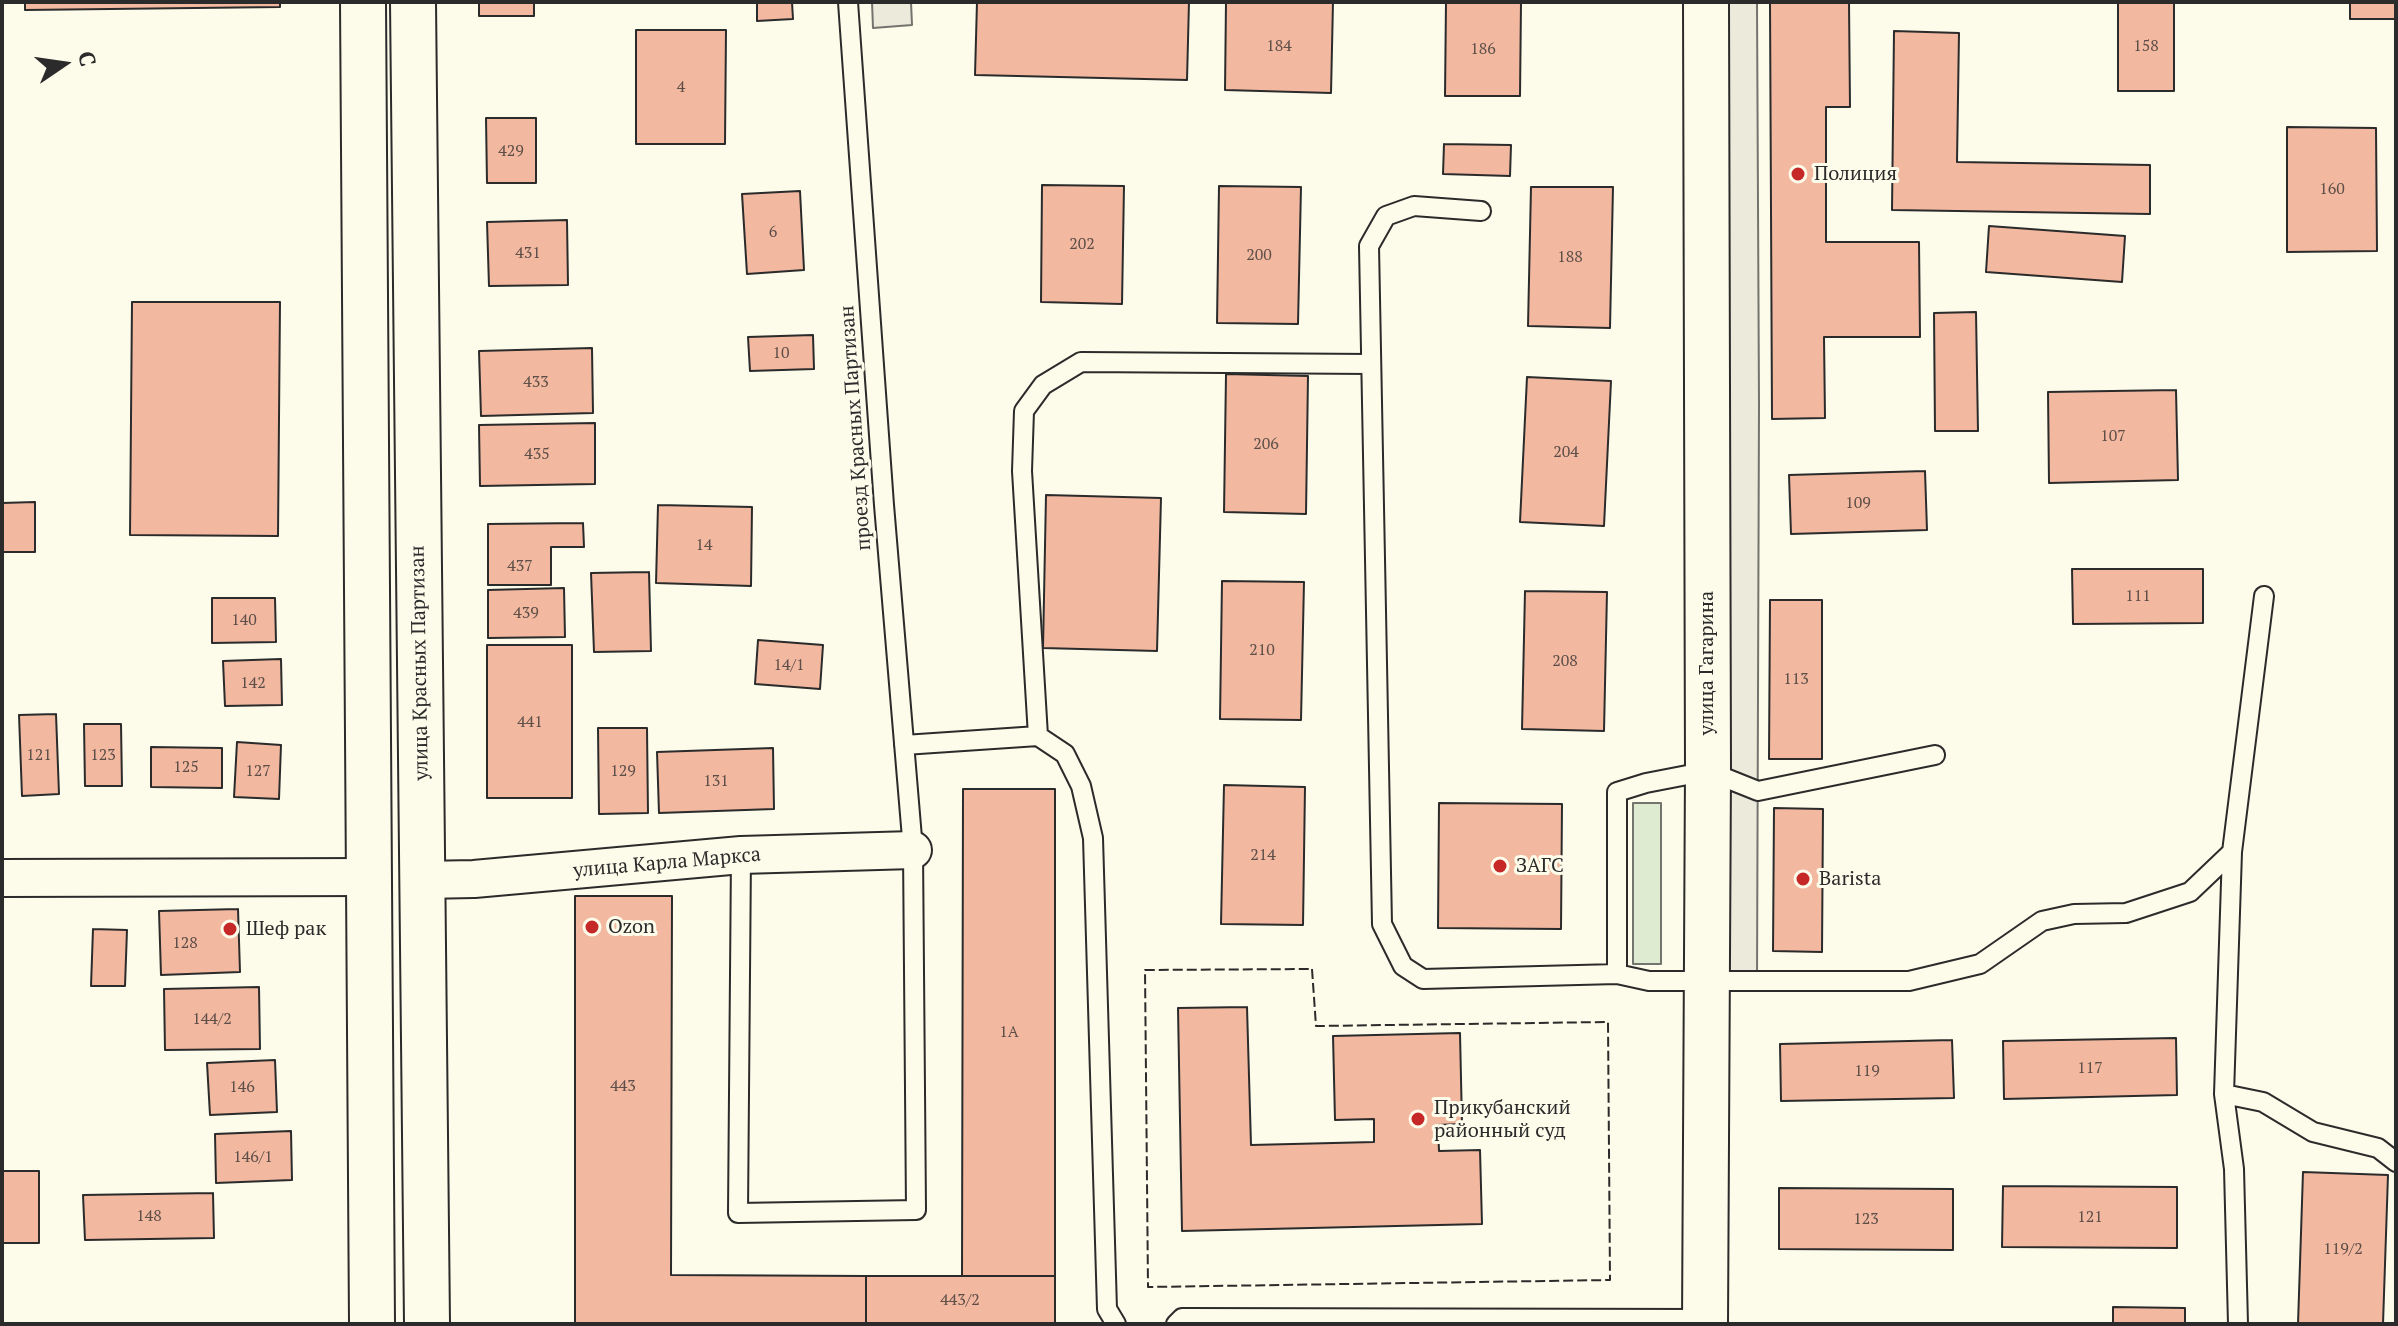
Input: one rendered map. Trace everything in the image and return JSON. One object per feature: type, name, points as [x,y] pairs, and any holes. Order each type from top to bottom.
[{"type":"main road","points":[[363,2],[372,1324]]},
{"type":"main road","name":"улица Красных Партизан","points":[[413,2],[427,1324]]},
{"type":"main road","name":"улица Гагарина","points":[[1705,1322],[1708,771],[1706,2]]},
{"type":"street","name":"улица Карла Маркса","points":[[422,880],[474,879],[741,855],[913,850]]},
{"type":"street","points":[[2,878],[369,877]]},
{"type":"lane","name":"проезд Красных Партизан","points":[[741,855],[738,1213],[916,1210],[913,850],[848,2]]},
{"type":"lane","points":[[1481,211],[1414,206],[1386,216],[1369,246],[1382,924],[1403,966],[1423,979],[1617,974],[1649,981],[1909,981],[1980,964],[2042,921],[2074,914],[2126,913],[2190,892],[2232,852]]},
{"type":"lane","points":[[1038,736],[1022,471],[1024,411],[1043,385],[1081,362],[1371,364]]},
{"type":"lane","points":[[2238,1324],[2234,1169],[2224,1094],[2232,852],[2264,596]]},
{"type":"lane","points":[[904,745],[1038,736],[1065,754],[1081,786],[1093,838],[1107,1309],[1116,1324]]},
{"type":"lane","points":[[1617,974],[1617,792],[1708,771],[1758,791],[1935,755]]},
{"type":"lane","points":[[2224,1094],[2263,1102],[2313,1132],[2378,1148],[2396,1162]]},
{"type":"lane","points":[[1176,1324],[1182,1318],[1705,1322]]},
{"type":"green space","points":[[1633,803],[1661,803],[1661,964],[1633,964]]},
{"type":"shaded area","points":[[872,2],[911,2],[912,25],[873,28]]},
{"type":"shaded area","points":[[1706,2],[1757,2],[1757,981],[1705,980]]},
{"type":"building","points":[[25,2],[280,2],[280,7],[25,10]]},
{"type":"building","points":[[479,2],[534,2],[534,16],[479,16]]},
{"type":"building","points":[[757,2],[792,2],[793,19],[757,21]]},
{"type":"building","points":[[977,2],[1189,2],[1187,80],[975,75]]},
{"type":"building","points":[[1226,2],[1333,2],[1331,93],[1225,90]]},
{"type":"building","points":[[1446,2],[1521,2],[1520,96],[1445,96]]},
{"type":"building","name":"Полиция","points":[[1770,2],[1849,2],[1850,107],[1826,107],[1826,242],[1919,242],[1920,337],[1824,337],[1825,418],[1772,419]]},
{"type":"building","points":[[2118,2],[2174,2],[2174,91],[2118,91]]},
{"type":"building","points":[[2350,2],[2396,2],[2396,19],[2350,19]]},
{"type":"building","points":[[636,30],[726,30],[725,144],[636,144]]},
{"type":"building","points":[[1894,31],[1959,33],[1957,162],[2150,165],[2150,214],[1892,210]]},
{"type":"building","points":[[486,118],[536,118],[536,183],[487,183]]},
{"type":"building","points":[[2287,127],[2376,128],[2377,251],[2287,252]]},
{"type":"building","points":[[1444,144],[1511,145],[1510,176],[1443,174]]},
{"type":"building","points":[[1042,185],[1124,186],[1122,304],[1041,302]]},
{"type":"building","points":[[1219,186],[1301,187],[1298,324],[1217,323]]},
{"type":"building","points":[[1531,187],[1613,187],[1610,328],[1528,326]]},
{"type":"building","points":[[800,191],[804,270],[747,274],[742,194]]},
{"type":"building","points":[[567,220],[568,285],[489,286],[487,222]]},
{"type":"building","points":[[1989,226],[2125,236],[2122,282],[1986,272]]},
{"type":"building","points":[[132,302],[280,302],[278,536],[130,535]]},
{"type":"building","points":[[1976,312],[1978,431],[1935,431],[1934,313]]},
{"type":"building","points":[[813,335],[814,369],[750,371],[748,337]]},
{"type":"building","points":[[592,348],[593,413],[481,416],[479,351]]},
{"type":"building","points":[[1226,374],[1308,376],[1306,514],[1224,512]]},
{"type":"building","points":[[1527,377],[1611,381],[1604,526],[1520,522]]},
{"type":"building","points":[[2176,390],[2178,480],[2049,483],[2048,392]]},
{"type":"building","points":[[595,423],[595,484],[480,486],[479,425]]},
{"type":"building","points":[[1925,471],[1927,530],[1791,534],[1789,475]]},
{"type":"building","points":[[1046,495],[1161,498],[1157,651],[1043,648]]},
{"type":"building","points":[[35,502],[35,552],[2,552],[2,503]]},
{"type":"building","points":[[658,505],[752,507],[751,586],[656,583]]},
{"type":"building","points":[[583,523],[584,547],[551,547],[551,585],[488,585],[488,524]]},
{"type":"building","points":[[2072,569],[2203,569],[2203,623],[2073,624]]},
{"type":"building","points":[[649,572],[651,651],[594,652],[591,573]]},
{"type":"building","points":[[1222,581],[1304,582],[1301,720],[1220,719]]},
{"type":"building","points":[[564,588],[565,637],[488,638],[488,590]]},
{"type":"building","points":[[1525,591],[1607,592],[1604,731],[1522,729]]},
{"type":"building","points":[[212,598],[275,598],[276,642],[212,643]]},
{"type":"building","points":[[1770,600],[1822,600],[1822,759],[1769,759]]},
{"type":"building","points":[[758,640],[823,645],[820,689],[755,684]]},
{"type":"building","points":[[487,645],[572,645],[572,798],[487,798]]},
{"type":"building","points":[[281,659],[282,705],[225,706],[223,661]]},
{"type":"building","points":[[56,714],[59,794],[22,796],[19,715]]},
{"type":"building","points":[[84,724],[121,724],[122,786],[85,786]]},
{"type":"building","points":[[598,728],[647,728],[648,813],[599,814]]},
{"type":"building","points":[[237,742],[281,745],[279,799],[234,797]]},
{"type":"building","points":[[151,747],[222,748],[222,788],[151,787]]},
{"type":"building","points":[[773,748],[774,809],[659,813],[657,752]]},
{"type":"building","points":[[1224,785],[1305,787],[1303,925],[1221,924]]},
{"type":"building","points":[[963,789],[1055,789],[1055,1276],[962,1276]]},
{"type":"building","name":"ЗАГС","points":[[1439,803],[1562,804],[1561,929],[1438,928]]},
{"type":"building","points":[[1774,808],[1823,809],[1822,952],[1773,951]]},
{"type":"building","points":[[575,896],[672,896],[671,1275],[866,1276],[866,1324],[575,1324]]},
{"type":"building","points":[[238,909],[240,972],[161,975],[159,911]]},
{"type":"building","points":[[93,929],[127,930],[125,986],[91,986]]},
{"type":"building","points":[[259,987],[260,1049],[165,1050],[164,989]]},
{"type":"building","name":"Прикубанский районный суд","points":[[1247,1007],[1251,1145],[1374,1142],[1374,1119],[1335,1120],[1333,1036],[1460,1033],[1462,1124],[1438,1125],[1439,1151],[1480,1150],[1482,1224],[1182,1231],[1178,1008]]},
{"type":"building","points":[[2176,1038],[2177,1095],[2004,1099],[2003,1041]]},
{"type":"building","points":[[1952,1040],[1954,1098],[1781,1101],[1780,1044]]},
{"type":"building","points":[[275,1060],[277,1112],[210,1115],[207,1063]]},
{"type":"building","points":[[291,1131],[292,1180],[216,1183],[215,1134]]},
{"type":"building","points":[[2,1171],[39,1171],[39,1243],[2,1243]]},
{"type":"building","points":[[2303,1172],[2388,1175],[2383,1324],[2298,1324]]},
{"type":"building","points":[[2003,1186],[2177,1187],[2177,1248],[2002,1247]]},
{"type":"building","points":[[1779,1188],[1953,1189],[1953,1250],[1779,1249]]},
{"type":"building","points":[[213,1193],[214,1238],[85,1240],[83,1195]]},
{"type":"building","points":[[866,1276],[1055,1276],[1055,1324],[866,1324]]},
{"type":"building","points":[[2113,1307],[2185,1308],[2185,1324],[2113,1324]]},
{"type":"fence","points":[[1312,969],[1316,1026],[1608,1022],[1610,1280],[1148,1287],[1145,970],[1312,969]]},
{"type":"place","name":"Полиция","points":[[1798,174]]},
{"type":"place","name":"ЗАГС","points":[[1500,866]]},
{"type":"place","name":"Barista","points":[[1803,879]]},
{"type":"place","name":"Ozon","points":[[592,927]]},
{"type":"place","name":"Шеф рак","points":[[230,929]]},
{"type":"place","name":"Прикубанский районный суд","points":[[1418,1119]]}]
